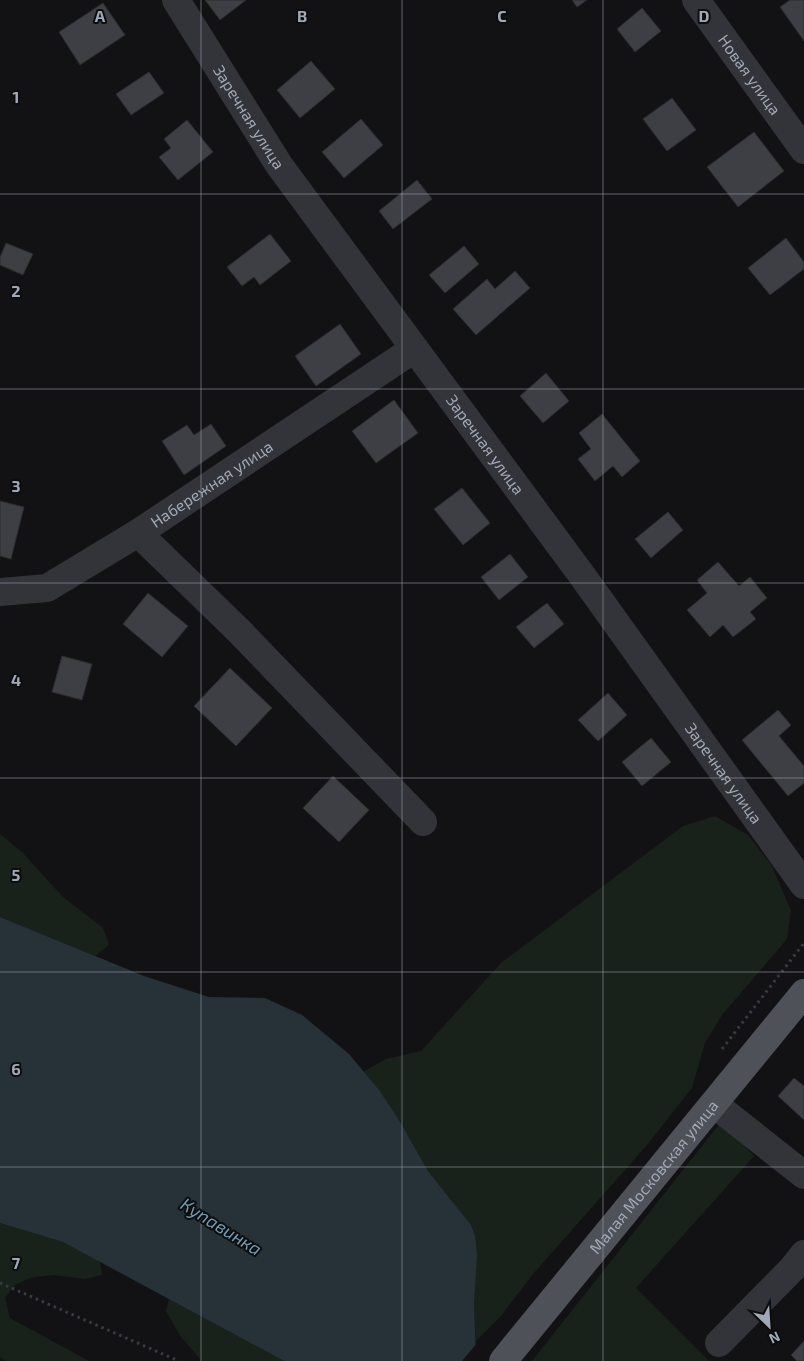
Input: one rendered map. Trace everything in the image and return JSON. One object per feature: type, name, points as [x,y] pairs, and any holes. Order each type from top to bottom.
[{"type":"main road","name":"Малая Московская улица","points":[[507,1356],[804,993]]},
{"type":"street","name":"Заречная улица","points":[[176,0],[279,164],[581,574],[804,884]]},
{"type":"street","name":"Новая улица","points":[[696,0],[804,150]]},
{"type":"street","name":"Набережная улица","points":[[0,592],[47,588],[138,533],[414,349]]},
{"type":"street","points":[[138,533],[239,631],[423,822]]},
{"type":"street","points":[[714,1104],[804,1175]]},
{"type":"street","points":[[719,1343],[792,1269],[804,1254]]},
{"type":"path","points":[[0,1284],[179,1361]]},
{"type":"shaded area","points":[[715,816],[748,835],[772,866],[791,911],[787,939],[722,1015],[705,1043],[692,1088],[647,1145],[533,1274],[501,1316],[476,1341],[474,1304],[475,1236],[471,1225],[428,1171],[399,1120],[363,1072],[386,1059],[421,1051],[501,963],[683,826]]},
{"type":"shaded area","points":[[0,834],[22,852],[62,896],[103,928],[109,945],[95,956],[0,917]]},
{"type":"shaded area","points":[[721,1122],[754,1156],[636,1288],[709,1361],[532,1361]]},
{"type":"shaded area","points":[[0,1223],[63,1242],[100,1261],[102,1275],[85,1279],[53,1275],[30,1278],[15,1285],[5,1298],[10,1318],[89,1361],[6,1361],[0,1357]]},
{"type":"shaded area","points":[[169,1299],[284,1361],[202,1361],[181,1337],[166,1311]]},
{"type":"water","name":"Купавинка","points":[[0,917],[144,976],[209,997],[265,998],[302,1015],[349,1054],[379,1090],[399,1120],[428,1171],[471,1225],[475,1236],[477,1255],[474,1304],[476,1353],[480,1361],[284,1361],[63,1242],[0,1223]]},
{"type":"pier","points":[[478,1342],[478,1352],[483,1361],[462,1361]]},
{"type":"building","points":[[205,0],[246,0],[220,20]]},
{"type":"building","points":[[572,0],[587,0],[577,7]]},
{"type":"building","points":[[790,0],[804,0],[804,41],[780,7]]},
{"type":"building","points":[[103,3],[125,35],[80,65],[59,32]]},
{"type":"building","points":[[642,8],[661,31],[635,52],[617,29]]},
{"type":"building","points":[[311,61],[335,89],[300,118],[277,90]]},
{"type":"building","points":[[149,72],[164,93],[131,115],[116,94]]},
{"type":"building","points":[[672,98],[696,130],[667,151],[643,119]]},
{"type":"building","points":[[361,119],[383,145],[344,178],[322,152]]},
{"type":"building","points":[[187,120],[213,152],[178,180],[159,157],[171,148],[164,139]]},
{"type":"building","points":[[754,132],[784,171],[738,207],[707,167]]},
{"type":"building","points":[[417,180],[432,199],[393,229],[379,211]]},
{"type":"building","points":[[270,234],[291,261],[260,285],[254,277],[242,286],[227,267]]},
{"type":"building","points":[[786,238],[804,262],[804,269],[770,295],[748,268]]},
{"type":"building","points":[[6,243],[33,254],[23,275],[0,265],[0,257]]},
{"type":"building","points":[[464,246],[479,264],[445,293],[429,275]]},
{"type":"building","points":[[515,271],[530,288],[476,335],[453,309],[487,279],[495,289]]},
{"type":"building","points":[[340,324],[361,354],[316,386],[295,356]]},
{"type":"building","points":[[546,373],[569,401],[543,423],[520,396]]},
{"type":"building","points":[[394,400],[418,433],[376,463],[352,431]]},
{"type":"building","points":[[602,414],[640,461],[622,477],[613,466],[595,481],[578,459],[591,449],[579,433]]},
{"type":"building","points":[[211,424],[226,446],[184,475],[162,441],[187,425],[194,435]]},
{"type":"building","points":[[462,488],[490,523],[463,545],[434,509]]},
{"type":"building","points":[[0,501],[24,507],[11,559],[0,556]]},
{"type":"building","points":[[668,512],[683,530],[651,558],[635,539]]},
{"type":"building","points":[[510,554],[528,577],[499,600],[481,577]]},
{"type":"building","points":[[718,562],[739,586],[750,577],[767,598],[750,612],[756,619],[733,637],[723,625],[710,637],[687,610],[707,593],[697,580]]},
{"type":"building","points":[[148,593],[188,626],[162,657],[123,624]]},
{"type":"building","points":[[547,603],[564,624],[534,648],[516,627]]},
{"type":"building","points":[[62,656],[92,664],[82,700],[52,692]]},
{"type":"building","points":[[230,668],[272,708],[236,746],[194,706]]},
{"type":"building","points":[[608,693],[627,715],[598,741],[578,720]]},
{"type":"building","points":[[778,710],[791,725],[779,736],[804,766],[804,783],[788,796],[742,740]]},
{"type":"building","points":[[651,738],[671,762],[642,786],[622,762]]},
{"type":"building","points":[[333,776],[369,810],[339,842],[303,808]]},
{"type":"building","points":[[794,1078],[804,1086],[804,1120],[778,1096]]},
{"type":"building","points":[[804,1341],[804,1361],[797,1361],[791,1355]]}]
